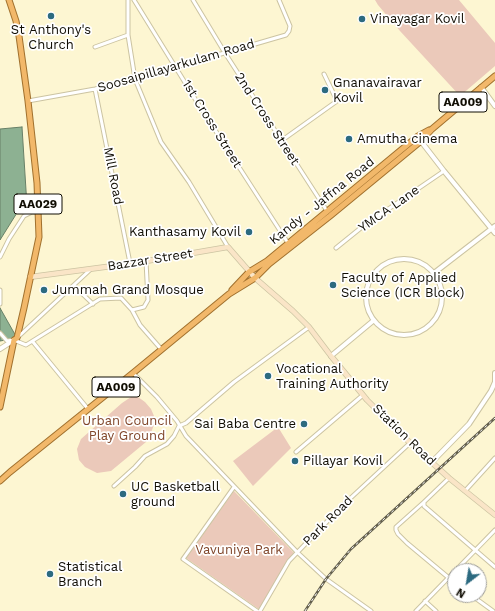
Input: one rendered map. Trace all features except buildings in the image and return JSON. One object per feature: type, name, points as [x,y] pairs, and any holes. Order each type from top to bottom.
[{"type":"highway","name":"AA029","points":[[0,407],[39,237],[37,182],[28,101],[19,36],[9,0]]},
{"type":"highway","name":"Kandy - Jaffna Road","points":[[1,479],[229,294],[255,278],[290,245],[495,76]]},
{"type":"highway","name":"Kandy - Jaffna Road","points":[[229,294],[249,272],[290,245]]},
{"type":"main road","name":"Bazzar Street","points":[[30,277],[146,261],[228,246]]},
{"type":"main road","points":[[228,246],[255,278]]},
{"type":"main road","name":"Station Road","points":[[255,278],[309,327],[363,395],[410,443],[431,463],[495,515]]},
{"type":"street","points":[[128,0],[128,35],[135,79],[161,142],[189,182],[228,246]]},
{"type":"street","name":"1st Cross Street","points":[[134,0],[197,102],[290,245]]},
{"type":"street","name":"2nd Cross Street","points":[[193,0],[225,53],[329,214]]},
{"type":"street","name":"Soosaipillayarkulam Road","points":[[28,101],[95,89],[135,79],[288,34],[290,26],[279,0]]},
{"type":"street","points":[[95,46],[128,35]]},
{"type":"street","points":[[281,141],[337,102],[324,74]]},
{"type":"street","points":[[480,87],[495,106]]},
{"type":"street","name":"Mill Road","points":[[95,89],[130,263]]},
{"type":"street","points":[[420,139],[444,171],[493,228],[495,233]]},
{"type":"street","name":"YMCA Lane","points":[[336,248],[362,227],[444,171]]},
{"type":"street","points":[[0,257],[9,239],[24,216],[32,212],[39,212]]},
{"type":"street","points":[[434,273],[493,228]]},
{"type":"street","points":[[402,258],[414,260],[425,265],[434,273],[440,285],[442,298],[440,311],[433,322],[422,331],[410,335],[396,334],[384,330],[374,321],[367,310],[365,298],[366,286],[371,275],[379,266],[390,260],[402,258]]},
{"type":"street","points":[[132,310],[144,307],[148,300],[146,261]]},
{"type":"street","points":[[0,349],[15,339],[91,269]]},
{"type":"street","points":[[74,286],[93,304]]},
{"type":"street","points":[[0,290],[0,304]]},
{"type":"street","points":[[0,333],[7,341],[15,339],[26,345],[100,300],[121,298],[132,310],[140,325],[161,349]]},
{"type":"street","points":[[331,356],[374,321]]},
{"type":"street","points":[[114,486],[145,456],[167,444],[174,436],[179,426],[186,423],[234,382],[309,327]]},
{"type":"street","points":[[33,342],[88,409]]},
{"type":"street","points":[[133,373],[157,397],[177,421],[186,436],[297,552],[326,579],[372,611]]},
{"type":"street","points":[[431,463],[469,424],[491,391],[495,373]]},
{"type":"street","points":[[296,452],[363,395]]},
{"type":"street","name":"Park Road","points":[[260,611],[289,561],[297,552],[342,506],[410,443]]},
{"type":"street","points":[[465,491],[495,458]]},
{"type":"street","points":[[447,577],[407,543],[398,534],[396,527],[449,478]]},
{"type":"street","points":[[234,487],[183,559],[257,611]]},
{"type":"street","points":[[424,502],[424,506],[427,509],[495,567]]},
{"type":"street","points":[[462,563],[495,530]]},
{"type":"street","points":[[416,611],[447,579]]},
{"type":"street","points":[[425,601],[436,611]]},
{"type":"street","points":[[482,603],[493,611]]},
{"type":"green space","points":[[375,0],[459,0],[495,43],[495,66],[460,96],[400,31]]},
{"type":"green space","name":"Urban Council Play Ground","points":[[131,397],[138,397],[145,402],[151,409],[154,416],[154,425],[146,442],[111,471],[97,473],[85,467],[79,460],[77,449],[81,439]]},
{"type":"green space","points":[[278,427],[291,448],[253,486],[233,461]]},
{"type":"green space","name":"Vavuniya Park","points":[[234,491],[295,554],[260,610],[186,558]]},
{"type":"shaded area","points":[[22,127],[27,206],[20,208],[0,240],[0,129]]},
{"type":"shaded area","points":[[0,308],[17,338],[0,341]]},
{"type":"railway","points":[[305,611],[326,579],[351,549],[495,418]]},
{"type":"place","name":"St Anthony's Church","points":[[51,16]]},
{"type":"place","name":"Vinayagar Kovil","points":[[362,19]]},
{"type":"place","name":"Gnanavairavar Kovil","points":[[325,90]]},
{"type":"place","name":"Amutha cinema","points":[[349,139]]},
{"type":"place","name":"Kanthasamy Kovil","points":[[249,232]]},
{"type":"place","name":"Faculty of Applied Science (ICR Block)","points":[[333,285]]},
{"type":"place","name":"Jummah Grand Mosque","points":[[44,290]]},
{"type":"place","name":"Vocational Training Authority","points":[[268,376]]},
{"type":"place","name":"Sai Baba Centre","points":[[304,424]]},
{"type":"place","name":"Pillayar Kovil","points":[[295,461]]},
{"type":"place","name":"UC Basketball ground","points":[[123,494]]},
{"type":"place","name":"Statistical Branch","points":[[50,574]]}]
